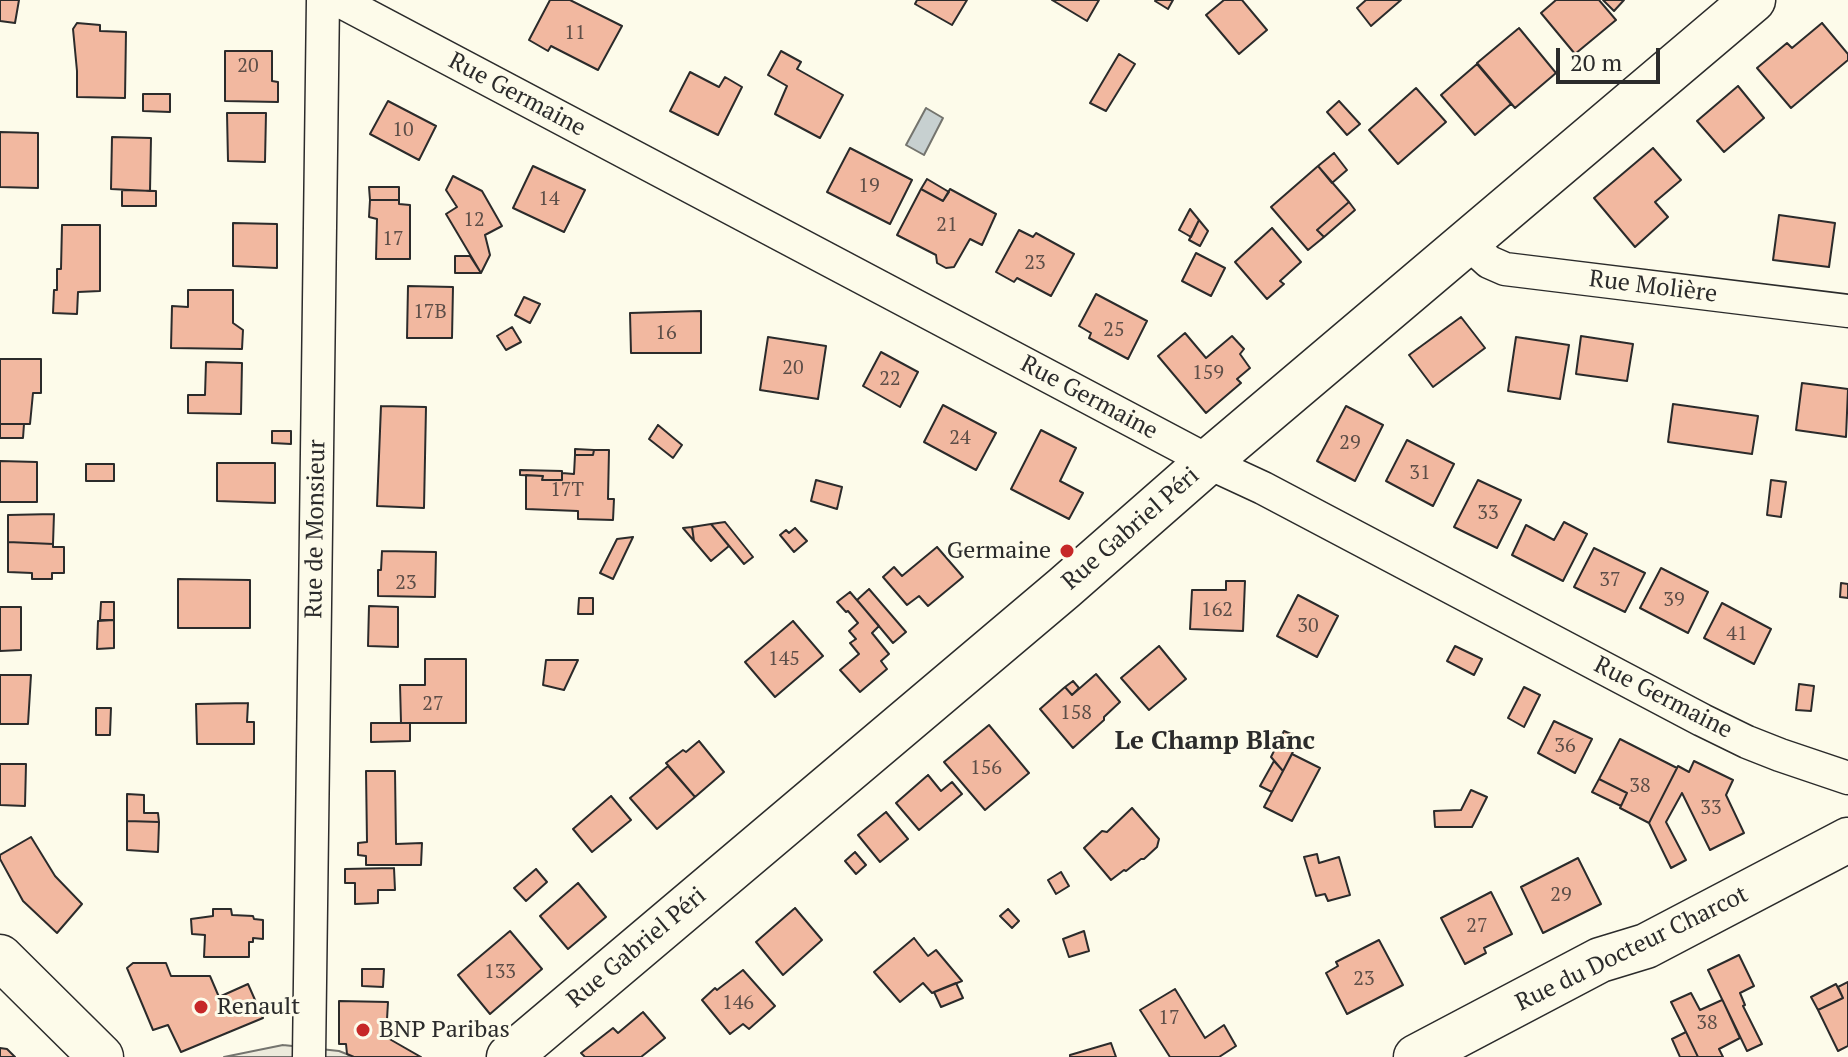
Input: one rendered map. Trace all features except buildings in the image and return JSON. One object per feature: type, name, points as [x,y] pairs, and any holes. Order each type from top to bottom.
[{"type":"street","name":"Rue de Monsieur","points":[[309,1057],[323,0]]},
{"type":"street","name":"Rue Germaine","points":[[338,0],[1222,469],[1714,725],[1780,755],[1848,778]]},
{"type":"street","name":"Rue Gabriel Péri","points":[[509,1057],[1752,0]]},
{"type":"street","name":"Rue Molière","points":[[1467,242],[1489,262],[1505,269],[1848,311]]},
{"type":"street","name":"Rue du Docteur Charcot","points":[[1416,1057],[1600,960],[1646,946],[1848,840]]},
{"type":"street","points":[[0,957],[101,1057]]},
{"type":"shaded area","points":[[926,108],[943,118],[924,155],[906,145]]},
{"type":"shaded area","points":[[283,1045],[339,1051],[354,1057],[224,1057]]},
{"type":"place","name":"Germaine","points":[[1067,551]]},
{"type":"place","name":"Renault","points":[[201,1007]]},
{"type":"place","name":"BNP Paribas","points":[[363,1030]]},
{"type":"district","name":"Le Champ Blanc","points":[[1215,742]]}]
